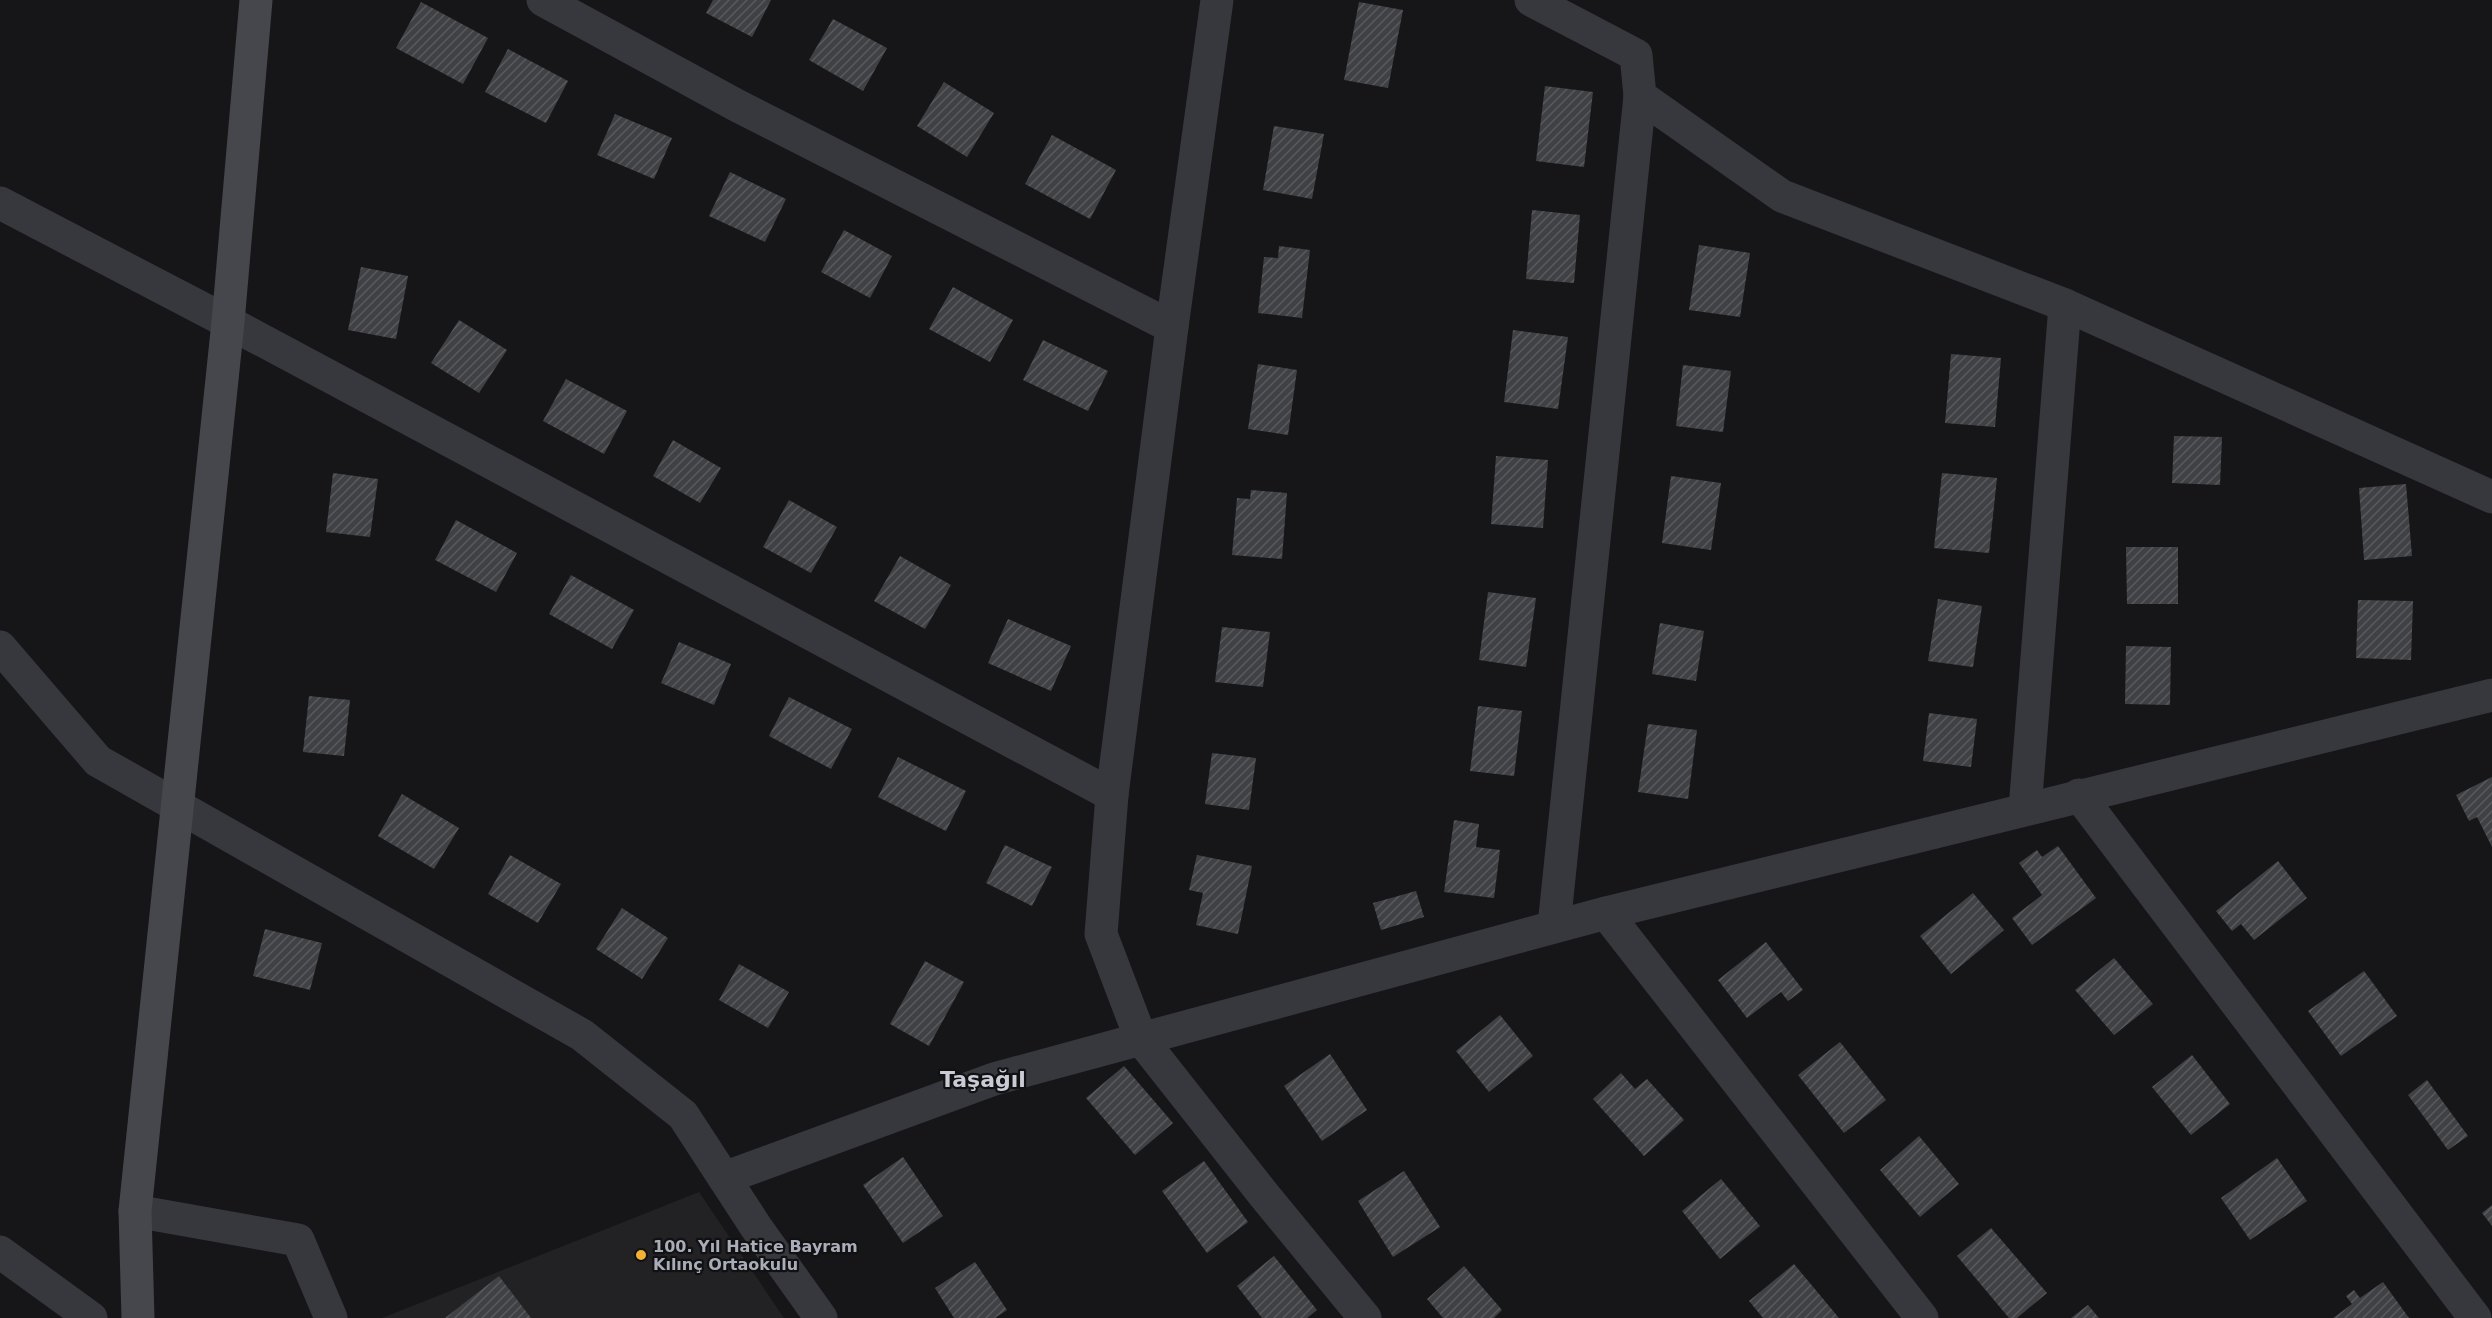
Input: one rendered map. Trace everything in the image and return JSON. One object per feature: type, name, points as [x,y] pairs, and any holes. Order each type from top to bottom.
[{"type":"street","points":[[138,1318],[135,1211],[228,322],[256,0]]},
{"type":"street","points":[[543,0],[757,115],[1172,327]]},
{"type":"street","points":[[1217,0],[1112,795],[1101,934],[1141,1039],[1256,1186],[1365,1318]]},
{"type":"street","points":[[1531,0],[1636,55],[1640,96],[1554,926]]},
{"type":"street","points":[[1640,96],[1782,196],[2065,305],[2492,497]]},
{"type":"street","points":[[0,203],[228,322],[1112,795]]},
{"type":"street","points":[[2025,809],[2065,305]]},
{"type":"street","points":[[0,647],[98,761],[582,1035],[683,1115],[821,1318]]},
{"type":"street","points":[[724,1178],[994,1079],[1554,926],[2492,695]]},
{"type":"street","points":[[2079,795],[2475,1318]]},
{"type":"street","points":[[1606,913],[1922,1318]]},
{"type":"street","points":[[135,1211],[298,1240],[331,1318]]},
{"type":"street","points":[[0,1252],[91,1318]]},
{"type":"shaded area","name":"100. Yıl Hatice Bayram Kılınç Ortaokulu","points":[[699,1192],[784,1318],[382,1318]]},
{"type":"building","points":[[713,0],[771,0],[752,37],[706,13]]},
{"type":"building","points":[[421,2],[488,38],[463,84],[396,48]]},
{"type":"building","points":[[1359,2],[1403,10],[1388,88],[1344,80]]},
{"type":"building","points":[[833,19],[887,48],[863,91],[809,60]]},
{"type":"building","points":[[508,49],[568,81],[546,123],[485,92]]},
{"type":"building","points":[[944,82],[994,113],[967,157],[917,126]]},
{"type":"building","points":[[1545,86],[1593,92],[1584,167],[1536,161]]},
{"type":"building","points":[[615,114],[672,138],[654,179],[597,155]]},
{"type":"building","points":[[1274,126],[1324,134],[1312,199],[1263,190]]},
{"type":"building","points":[[1052,135],[1116,170],[1090,219],[1025,184]]},
{"type":"building","points":[[730,172],[786,199],[765,242],[709,216]]},
{"type":"building","points":[[1532,210],[1580,215],[1574,283],[1526,279]]},
{"type":"building","points":[[844,230],[892,256],[870,298],[821,272]]},
{"type":"building","points":[[1699,245],[1750,253],[1740,317],[1689,310]]},
{"type":"building","points":[[1279,246],[1310,250],[1302,318],[1258,313],[1264,257],[1278,258]]},
{"type":"building","points":[[361,267],[408,276],[396,339],[348,330]]},
{"type":"building","points":[[953,287],[1013,320],[990,362],[929,329]]},
{"type":"building","points":[[459,320],[507,350],[479,393],[431,363]]},
{"type":"building","points":[[1513,330],[1568,337],[1558,409],[1504,402]]},
{"type":"building","points":[[1043,340],[1108,371],[1088,411],[1023,380]]},
{"type":"building","points":[[1951,354],[2001,358],[1995,427],[1945,423]]},
{"type":"building","points":[[1258,364],[1297,370],[1288,435],[1248,429]]},
{"type":"building","points":[[1683,365],[1731,371],[1723,432],[1676,426]]},
{"type":"building","points":[[566,379],[627,411],[604,454],[543,421]]},
{"type":"building","points":[[2174,436],[2222,437],[2220,485],[2172,483]]},
{"type":"building","points":[[673,440],[721,468],[700,503],[653,476]]},
{"type":"building","points":[[1496,456],[1548,460],[1543,528],[1491,524]]},
{"type":"building","points":[[333,473],[378,479],[370,537],[326,532]]},
{"type":"building","points":[[1942,473],[1997,478],[1989,553],[1934,548]]},
{"type":"building","points":[[1671,476],[1721,483],[1711,550],[1662,543]]},
{"type":"building","points":[[2406,484],[2412,556],[2364,560],[2359,488]]},
{"type":"building","points":[[1251,490],[1287,493],[1282,559],[1232,555],[1237,498],[1250,499]]},
{"type":"building","points":[[789,500],[837,527],[811,573],[763,547]]},
{"type":"building","points":[[456,520],[517,553],[496,592],[435,560]]},
{"type":"building","points":[[2126,547],[2178,547],[2178,604],[2127,604]]},
{"type":"building","points":[[900,556],[951,585],[925,629],[874,601]]},
{"type":"building","points":[[571,575],[634,610],[612,649],[549,614]]},
{"type":"building","points":[[1488,592],[1536,598],[1526,667],[1479,660]]},
{"type":"building","points":[[1938,599],[1982,606],[1973,667],[1928,661]]},
{"type":"building","points":[[2358,600],[2413,601],[2411,660],[2356,658]]},
{"type":"building","points":[[1008,619],[1071,646],[1051,691],[988,663]]},
{"type":"building","points":[[1660,623],[1704,631],[1696,681],[1652,674]]},
{"type":"building","points":[[1222,627],[1270,632],[1263,687],[1215,682]]},
{"type":"building","points":[[679,642],[731,664],[714,705],[661,683]]},
{"type":"building","points":[[2126,646],[2171,647],[2170,705],[2125,704]]},
{"type":"building","points":[[309,696],[350,700],[344,756],[303,752]]},
{"type":"building","points":[[789,697],[852,729],[831,769],[769,736]]},
{"type":"building","points":[[1478,706],[1522,711],[1514,776],[1470,771]]},
{"type":"building","points":[[1929,713],[1977,719],[1971,767],[1923,761]]},
{"type":"building","points":[[1648,724],[1697,730],[1688,799],[1638,792]]},
{"type":"building","points":[[1212,753],[1256,758],[1249,810],[1205,804]]},
{"type":"building","points":[[898,757],[966,791],[946,831],[878,797]]},
{"type":"building","points":[[2492,777],[2492,847],[2477,817],[2469,821],[2456,795]]},
{"type":"building","points":[[402,794],[459,828],[434,869],[378,836]]},
{"type":"building","points":[[1454,820],[1479,824],[1476,847],[1500,850],[1494,898],[1444,892]]},
{"type":"building","points":[[1005,845],[1052,867],[1032,906],[986,883]]},
{"type":"building","points":[[2058,846],[2096,898],[2032,945],[2012,918],[2042,895],[2019,863],[2037,850],[2042,857]]},
{"type":"building","points":[[510,855],[561,884],[538,923],[488,894]]},
{"type":"building","points":[[1197,855],[1252,866],[1238,934],[1196,925],[1203,893],[1189,890]]},
{"type":"building","points":[[2278,861],[2307,898],[2254,940],[2241,924],[2232,931],[2216,911]]},
{"type":"building","points":[[1416,891],[1424,917],[1381,930],[1373,903]]},
{"type":"building","points":[[1973,893],[2004,930],[1951,974],[1920,936]]},
{"type":"building","points":[[622,908],[668,938],[642,979],[596,949]]},
{"type":"building","points":[[265,929],[322,943],[310,990],[253,976]]},
{"type":"building","points":[[1766,942],[1803,990],[1788,1001],[1781,992],[1747,1018],[1718,980]]},
{"type":"building","points":[[2114,958],[2153,1004],[2114,1035],[2075,990]]},
{"type":"building","points":[[925,961],[964,982],[929,1046],[890,1024]]},
{"type":"building","points":[[739,964],[789,992],[768,1028],[719,1000]]},
{"type":"building","points":[[2364,971],[2397,1016],[2341,1056],[2308,1011]]},
{"type":"building","points":[[1500,1015],[1533,1056],[1489,1092],[1456,1051]]},
{"type":"building","points":[[1840,1042],[1886,1100],[1844,1133],[1798,1075]]},
{"type":"building","points":[[1330,1054],[1367,1110],[1322,1141],[1284,1086]]},
{"type":"building","points":[[2192,1055],[2230,1104],[2191,1135],[2152,1087]]},
{"type":"building","points":[[1124,1066],[1173,1123],[1135,1155],[1086,1098]]},
{"type":"building","points":[[1621,1073],[1635,1089],[1647,1079],[1684,1120],[1644,1156],[1593,1099]]},
{"type":"building","points":[[2427,1080],[2468,1136],[2448,1150],[2408,1095]]},
{"type":"building","points":[[1919,1136],[1959,1184],[1920,1217],[1880,1170]]},
{"type":"building","points":[[903,1157],[943,1216],[903,1243],[863,1185]]},
{"type":"building","points":[[2277,1158],[2307,1201],[2250,1240],[2221,1198]]},
{"type":"building","points":[[1204,1161],[1248,1222],[1207,1253],[1162,1191]]},
{"type":"building","points":[[1404,1171],[1440,1227],[1393,1257],[1358,1201]]},
{"type":"building","points":[[1721,1179],[1760,1226],[1720,1259],[1682,1211]]},
{"type":"building","points":[[2492,1205],[2492,1226],[2482,1213]]},
{"type":"building","points":[[1991,1228],[2047,1293],[2017,1318],[2009,1318],[1957,1256]]},
{"type":"building","points":[[1274,1256],[1317,1310],[1307,1318],[1262,1318],[1237,1286]]},
{"type":"building","points":[[975,1262],[1007,1310],[995,1318],[954,1318],[935,1288]]},
{"type":"building","points":[[1794,1264],[1839,1318],[1763,1318],[1749,1301]]},
{"type":"building","points":[[1464,1266],[1502,1310],[1494,1318],[1443,1318],[1427,1299]]},
{"type":"building","points":[[499,1276],[531,1318],[445,1318]]},
{"type":"building","points":[[2383,1282],[2409,1318],[2333,1318],[2352,1304],[2346,1296],[2354,1290],[2360,1298]]},
{"type":"building","points":[[2088,1305],[2099,1318],[2071,1318]]},
{"type":"place","name":"100. Yıl Hatice Bayram Kılınç Ortaokulu","points":[[641,1255]]},
{"type":"district","name":"Taşağıl","points":[[983,1079]]}]
